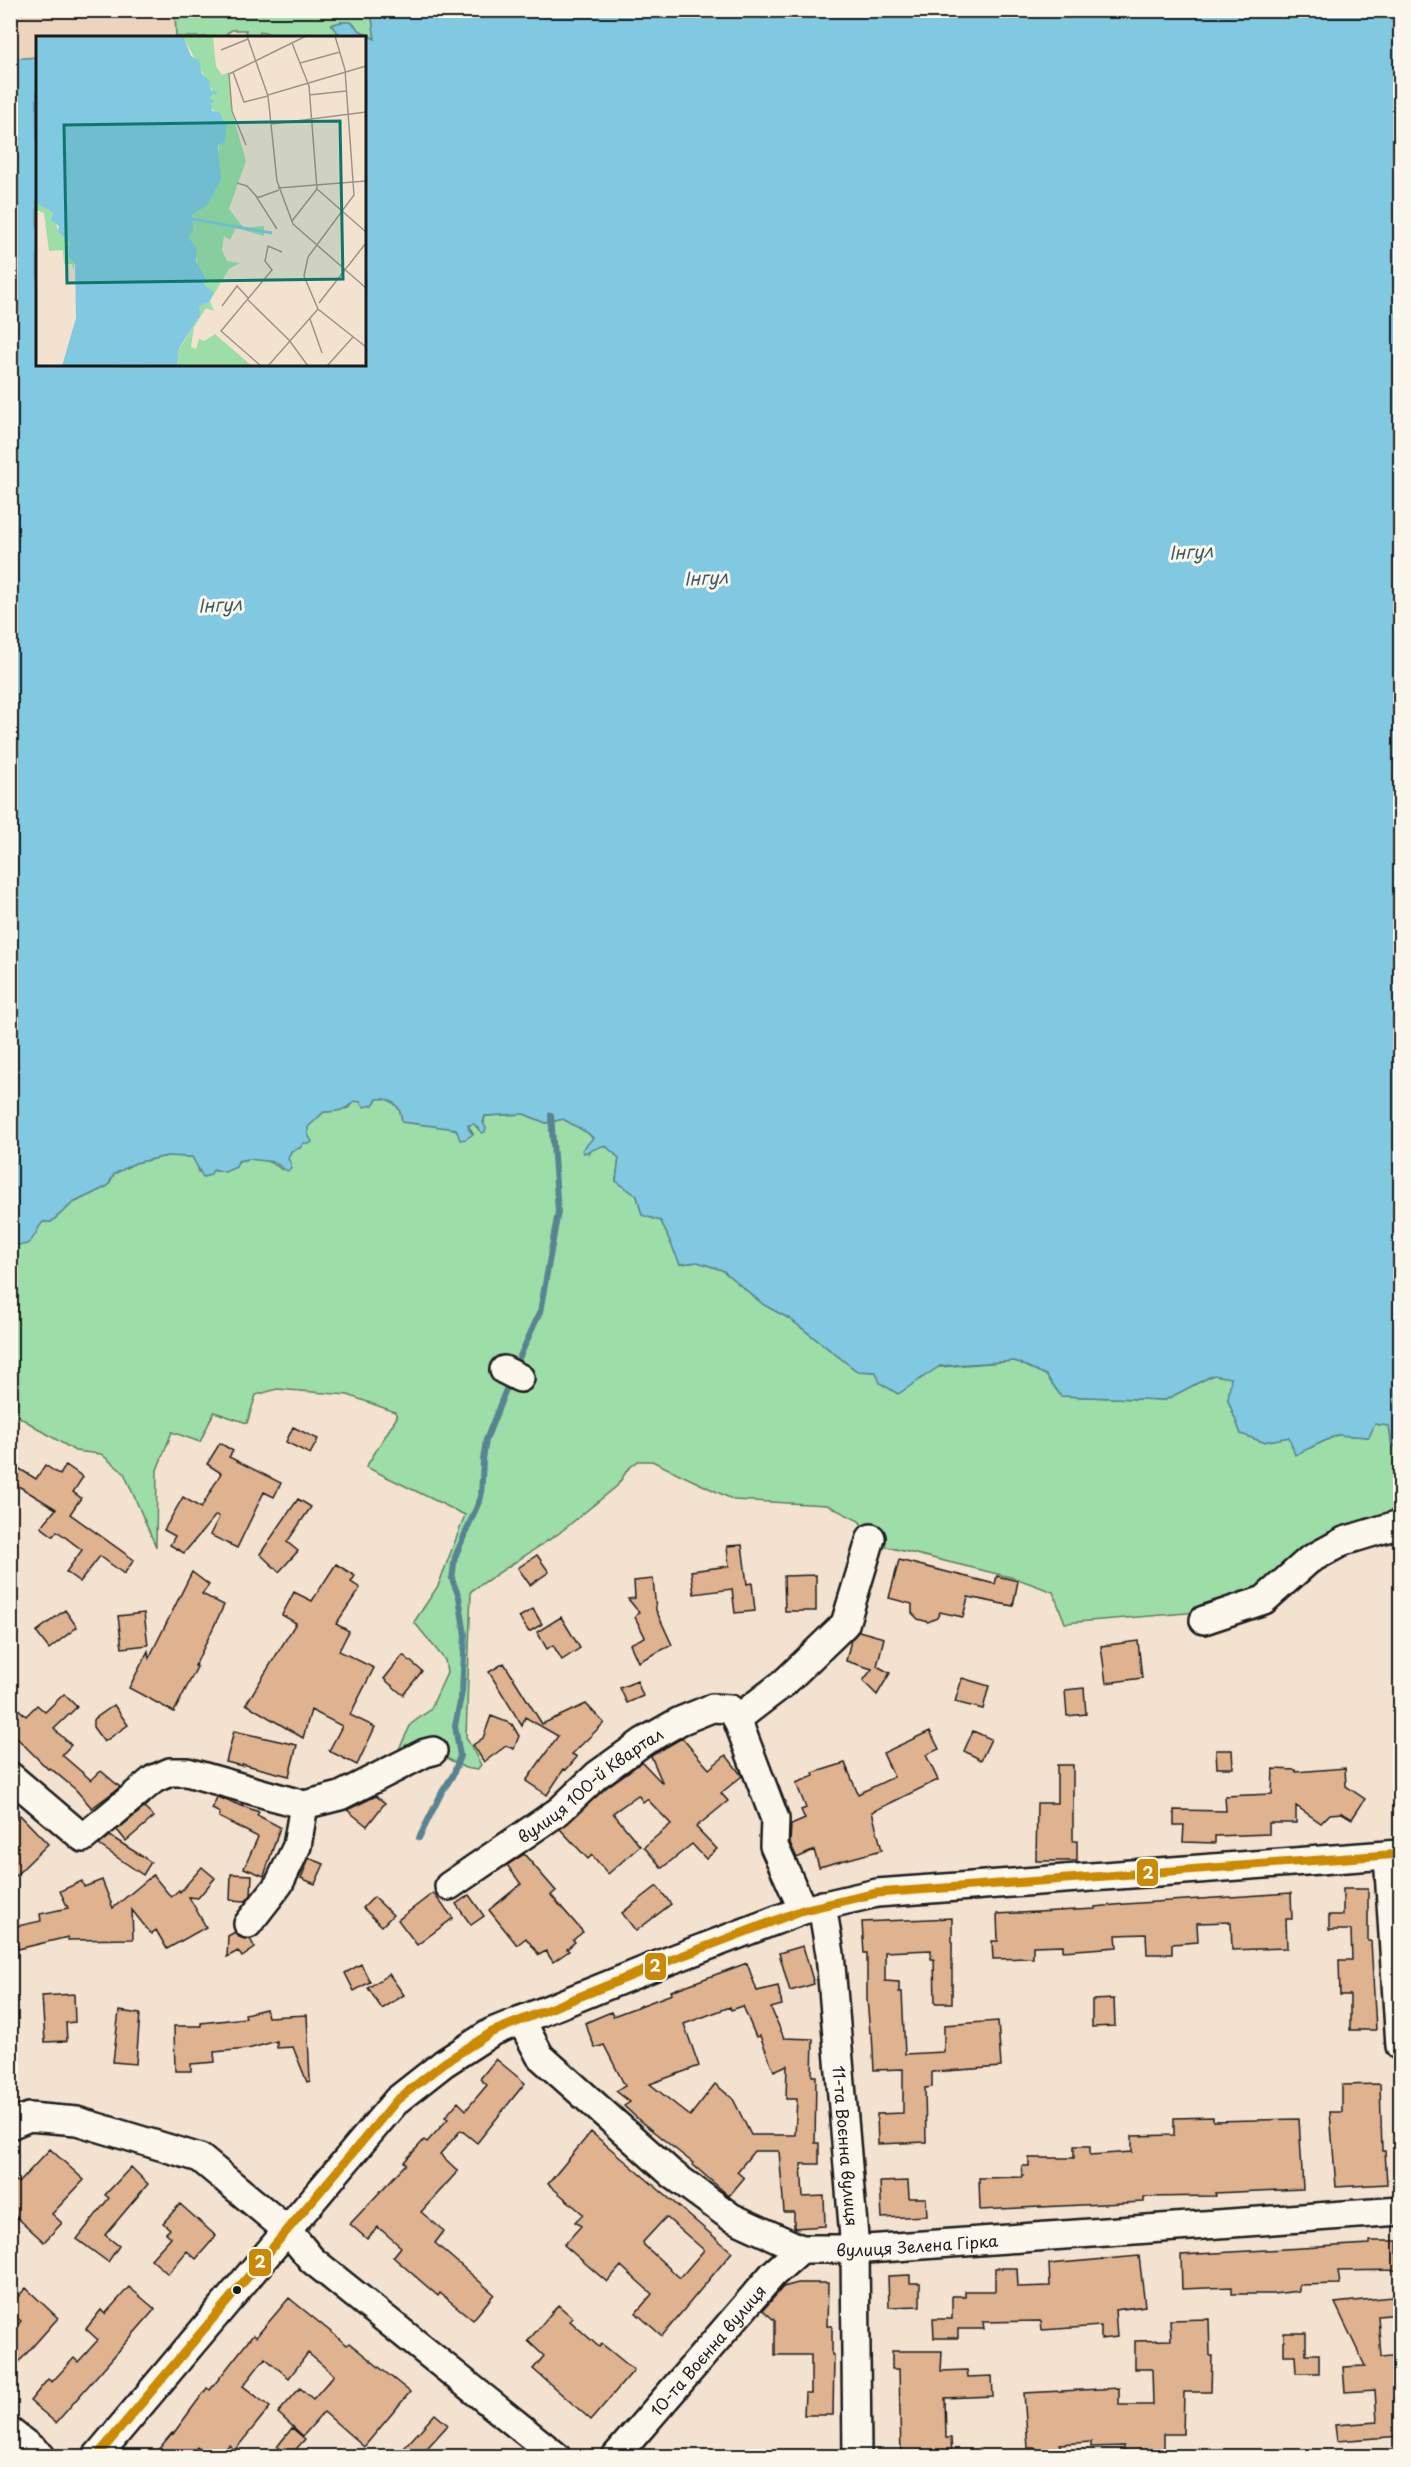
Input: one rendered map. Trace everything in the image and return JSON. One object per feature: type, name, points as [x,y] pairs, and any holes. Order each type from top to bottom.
[{"type":"street","points":[[1204,1620],[1264,1600],[1309,1560],[1344,1541],[1401,1524]]},
{"type":"street","points":[[812,1908],[774,1846],[776,1819],[736,1719],[784,1683],[845,1624],[872,1538]]},
{"type":"street","name":"вулиця 100-й Квартал","points":[[449,1886],[559,1811],[597,1775],[643,1742],[681,1721],[712,1708],[730,1709],[736,1719]]},
{"type":"street","points":[[10,1776],[83,1838],[154,1779],[170,1772],[187,1772],[304,1805],[340,1796],[432,1751]]},
{"type":"street","points":[[248,1924],[279,1884],[297,1846],[304,1805]]},
{"type":"street","points":[[97,2457],[397,2100],[444,2063],[492,2032],[520,2020],[663,1963],[812,1908],[877,1893],[1394,1854],[1401,2046]]},
{"type":"street","name":"11-та Воєнна вулиця","points":[[812,1908],[830,1954],[855,2249],[857,2457]]},
{"type":"street","name":"вулиця Зелена Гірка","points":[[520,2020],[540,2056],[672,2174],[732,2217],[801,2249],[855,2249],[1391,2214],[1401,2211]]},
{"type":"street","points":[[10,2125],[29,2117],[77,2121],[200,2158],[288,2231],[312,2260],[556,2457]]},
{"type":"street","name":"10-та Воєнна вулиця","points":[[616,2457],[773,2274],[801,2249]]},
{"type":"street","points":[[10,2432],[41,2457]]},
{"type":"shaded area","points":[[11,11],[175,11],[176,36],[36,36],[36,57],[11,59]]},
{"type":"green space","points":[[175,11],[371,11],[375,39],[359,30],[351,22],[331,25],[341,36],[312,36],[311,34],[278,36],[260,31],[259,36],[244,36],[246,30],[232,30],[226,36],[176,36]]},
{"type":"green space","points":[[383,1098],[397,1106],[402,1122],[446,1127],[473,1134],[468,1125],[474,1124],[482,1133],[485,1116],[524,1114],[546,1123],[563,1119],[588,1133],[593,1139],[589,1153],[594,1148],[605,1145],[619,1158],[616,1181],[637,1196],[642,1215],[661,1221],[680,1264],[698,1262],[722,1270],[764,1305],[790,1319],[857,1371],[876,1372],[1015,1361],[1046,1375],[1061,1396],[1165,1400],[1213,1375],[1232,1377],[1228,1400],[1241,1434],[1263,1442],[1289,1437],[1310,1448],[1337,1435],[1369,1437],[1374,1424],[1389,1426],[1392,1446],[1400,1445],[1400,1529],[1352,1543],[1266,1603],[1199,1612],[1065,1623],[1053,1592],[1018,1579],[875,1544],[859,1521],[827,1505],[734,1500],[652,1461],[638,1461],[628,1469],[617,1486],[558,1534],[471,1591],[466,1737],[481,1765],[477,1770],[465,1768],[441,1755],[391,1766],[411,1724],[430,1710],[447,1673],[445,1660],[414,1622],[438,1586],[465,1515],[366,1467],[397,1417],[395,1412],[348,1395],[277,1389],[256,1395],[247,1423],[214,1412],[200,1442],[172,1432],[157,1470],[156,1547],[124,1473],[101,1454],[75,1451],[11,1412],[10,1243],[12,1245],[43,1222],[51,1222],[73,1203],[108,1186],[114,1174],[135,1163],[167,1156],[192,1157],[198,1164],[198,1172],[227,1170],[236,1167],[238,1161],[256,1159],[272,1163],[282,1170],[291,1151],[308,1134],[307,1127],[324,1112],[349,1108],[354,1101]]},
{"type":"water","name":"Інгул","points":[[371,11],[1400,11],[1400,1445],[1392,1446],[1389,1426],[1375,1424],[1369,1437],[1337,1435],[1295,1455],[1289,1437],[1263,1442],[1241,1434],[1228,1400],[1231,1378],[1213,1375],[1165,1400],[1061,1396],[1046,1375],[1015,1361],[940,1366],[898,1394],[880,1383],[876,1372],[857,1371],[790,1319],[764,1305],[722,1270],[698,1262],[680,1264],[661,1221],[642,1215],[637,1196],[616,1181],[619,1158],[605,1145],[584,1153],[582,1150],[593,1138],[563,1119],[546,1123],[524,1114],[485,1116],[483,1123],[486,1128],[485,1132],[482,1133],[474,1124],[468,1125],[473,1134],[460,1140],[456,1129],[402,1122],[400,1112],[392,1101],[377,1099],[373,1105],[364,1107],[360,1102],[354,1101],[340,1110],[324,1112],[308,1127],[308,1134],[312,1142],[304,1143],[300,1148],[291,1151],[288,1159],[291,1169],[287,1171],[274,1162],[248,1159],[238,1161],[236,1167],[225,1172],[214,1169],[210,1175],[203,1177],[192,1157],[167,1156],[135,1163],[114,1174],[108,1186],[73,1203],[51,1222],[43,1222],[29,1243],[19,1245],[11,1243],[11,59],[36,57],[36,366],[366,366],[366,36],[341,36],[331,25],[351,22],[359,30],[375,39]]},
{"type":"building","points":[[293,1427],[318,1439],[310,1454],[286,1442]]},
{"type":"building","points":[[220,1443],[233,1451],[229,1457],[281,1483],[274,1497],[264,1492],[237,1548],[210,1535],[219,1517],[216,1515],[184,1553],[170,1545],[175,1536],[164,1530],[183,1497],[201,1508],[221,1473],[207,1464]]},
{"type":"building","points":[[10,1463],[36,1479],[45,1465],[60,1475],[66,1465],[83,1477],[73,1492],[81,1498],[70,1514],[134,1560],[124,1574],[100,1556],[80,1582],[66,1572],[82,1550],[57,1531],[53,1536],[41,1527],[56,1509],[10,1481]]},
{"type":"building","points":[[298,1499],[311,1507],[287,1542],[298,1551],[279,1572],[260,1554]]},
{"type":"building","points":[[742,1545],[747,1584],[752,1583],[755,1611],[735,1613],[732,1589],[694,1594],[691,1571],[729,1566],[727,1546]]},
{"type":"building","points":[[537,1555],[549,1572],[530,1585],[518,1568]]},
{"type":"building","points":[[899,1560],[995,1584],[997,1576],[1018,1581],[1013,1606],[968,1597],[963,1617],[940,1612],[937,1618],[928,1622],[918,1619],[912,1613],[912,1604],[889,1598]]},
{"type":"building","points":[[336,1564],[355,1576],[351,1582],[360,1588],[336,1624],[349,1631],[339,1651],[374,1668],[350,1715],[375,1727],[357,1765],[329,1751],[342,1726],[311,1710],[303,1738],[246,1704],[296,1623],[282,1615],[294,1592],[312,1601]]},
{"type":"building","points":[[192,1572],[209,1585],[202,1594],[224,1605],[174,1712],[129,1688],[148,1651],[149,1658]]},
{"type":"building","points":[[816,1575],[816,1611],[785,1611],[784,1576]]},
{"type":"building","points":[[653,1579],[656,1610],[672,1645],[638,1662],[630,1644],[645,1637],[635,1617],[639,1612],[628,1599],[635,1598],[634,1581]]},
{"type":"building","points":[[533,1609],[542,1624],[529,1632],[519,1617]]},
{"type":"building","points":[[65,1610],[77,1627],[49,1649],[36,1632]]},
{"type":"building","points":[[144,1613],[148,1645],[122,1648],[118,1616]]},
{"type":"building","points":[[561,1617],[580,1648],[562,1660],[553,1645],[547,1649],[537,1632]]},
{"type":"building","points":[[859,1631],[884,1638],[877,1666],[890,1673],[877,1695],[863,1681],[872,1669],[846,1661],[851,1640]]},
{"type":"building","points":[[1138,1641],[1142,1678],[1106,1683],[1101,1646]]},
{"type":"building","points":[[403,1655],[422,1671],[403,1695],[384,1679]]},
{"type":"building","points":[[504,1663],[542,1724],[586,1704],[604,1723],[572,1754],[577,1757],[566,1770],[564,1769],[547,1795],[526,1781],[558,1736],[525,1717],[522,1726],[489,1672]]},
{"type":"building","points":[[962,1678],[989,1686],[983,1709],[955,1702]]},
{"type":"building","points":[[637,1681],[643,1696],[627,1703],[620,1688]]},
{"type":"building","points":[[1084,1688],[1086,1714],[1067,1716],[1065,1690]]},
{"type":"building","points":[[64,1694],[77,1707],[54,1729],[71,1745],[62,1755],[91,1780],[101,1771],[120,1787],[92,1808],[75,1789],[50,1768],[48,1769],[10,1731],[10,1701],[26,1716],[37,1705],[45,1712]]},
{"type":"building","points":[[114,1705],[128,1725],[104,1742],[93,1727],[93,1720]]},
{"type":"building","points":[[491,1716],[512,1724],[519,1736],[514,1749],[506,1746],[484,1762],[473,1745],[483,1738]]},
{"type":"building","points":[[234,1731],[297,1745],[289,1776],[226,1762]]},
{"type":"building","points":[[930,1731],[939,1749],[926,1755],[938,1780],[872,1812],[882,1850],[819,1867],[814,1850],[797,1858],[790,1843],[791,1825],[805,1819],[801,1810],[806,1808],[796,1783],[814,1776],[813,1773],[845,1763],[858,1794],[894,1777],[883,1753]]},
{"type":"building","points":[[973,1731],[991,1739],[981,1760],[964,1751]]},
{"type":"building","points":[[682,1738],[709,1769],[726,1755],[742,1776],[721,1793],[728,1801],[696,1827],[717,1849],[706,1859],[692,1844],[662,1868],[644,1847],[671,1824],[647,1799],[643,1802],[638,1795],[613,1813],[640,1846],[608,1874],[592,1855],[588,1859],[560,1829],[607,1787],[642,1762],[663,1784],[651,1756]]},
{"type":"building","points":[[1216,1750],[1232,1750],[1233,1768],[1217,1768]]},
{"type":"building","points":[[1057,1765],[1073,1765],[1073,1841],[1077,1841],[1077,1861],[1036,1861],[1037,1803],[1057,1803]]},
{"type":"building","points":[[1345,1768],[1346,1786],[1365,1799],[1352,1819],[1342,1813],[1330,1814],[1321,1823],[1296,1806],[1296,1823],[1269,1823],[1269,1834],[1215,1836],[1215,1843],[1183,1842],[1184,1825],[1174,1825],[1174,1810],[1226,1811],[1225,1796],[1272,1794],[1273,1769],[1296,1770],[1296,1772]]},
{"type":"building","points":[[376,1796],[385,1803],[367,1826],[347,1810]]},
{"type":"building","points":[[217,1797],[259,1812],[257,1815],[280,1827],[264,1876],[244,1868],[258,1837],[219,1817],[220,1813],[212,1809]]},
{"type":"building","points":[[144,1808],[154,1817],[126,1841],[117,1830]]},
{"type":"building","points":[[20,1815],[48,1844],[10,1881],[10,1824]]},
{"type":"building","points":[[110,1836],[151,1862],[143,1875],[99,1845]]},
{"type":"building","points":[[524,1854],[556,1891],[551,1895],[583,1932],[573,1940],[575,1942],[567,1949],[569,1951],[553,1962],[546,1951],[539,1955],[526,1938],[517,1945],[489,1910],[521,1884],[507,1865]]},
{"type":"building","points":[[309,1858],[324,1864],[315,1884],[301,1878]]},
{"type":"building","points":[[202,1867],[215,1878],[198,1898],[189,1897],[206,1927],[167,1949],[156,1930],[151,1934],[132,1910],[133,1939],[68,1940],[68,1937],[18,1949],[13,1927],[41,1921],[40,1914],[68,1908],[60,1891],[82,1881],[84,1887],[102,1880],[113,1908],[153,1875],[171,1897],[179,1890],[180,1892]]},
{"type":"building","points":[[231,1874],[252,1875],[251,1895],[246,1901],[230,1900]]},
{"type":"building","points":[[657,1886],[671,1904],[636,1931],[622,1913]]},
{"type":"building","points":[[1343,1889],[1368,1889],[1368,1941],[1371,1941],[1376,2030],[1350,2030],[1350,1995],[1340,1995],[1339,1960],[1352,1960],[1351,1930],[1329,1930],[1329,1915],[1343,1915]]},
{"type":"building","points":[[433,1893],[453,1918],[417,1945],[398,1920]]},
{"type":"building","points":[[1291,1893],[1292,1919],[1286,1919],[1287,1948],[1232,1950],[1231,1922],[1197,1923],[1198,1942],[1172,1944],[1172,1954],[1147,1954],[1146,1934],[1116,1935],[1117,1947],[1063,1951],[1063,1945],[1033,1946],[1033,1958],[993,1959],[992,1941],[998,1941],[997,1914],[1095,1909],[1095,1907],[1125,1904]]},
{"type":"building","points":[[469,1895],[484,1916],[471,1925],[456,1904]]},
{"type":"building","points":[[374,1897],[393,1915],[382,1926],[363,1908]]},
{"type":"building","points":[[952,1918],[952,2003],[935,2003],[934,1959],[931,1959],[931,1950],[885,1952],[885,1981],[899,1982],[899,1992],[902,1992],[905,2054],[944,2052],[944,2025],[998,2021],[1001,2067],[932,2072],[932,2087],[925,2088],[926,2142],[878,2144],[877,2114],[903,2113],[903,2069],[874,2070],[867,1999],[867,1953],[864,1953],[862,1922]]},
{"type":"building","points":[[235,1932],[239,1937],[250,1939],[255,1948],[242,1957],[238,1951],[227,1957],[228,1936]]},
{"type":"building","points":[[803,1946],[814,1984],[790,1991],[779,1953]]},
{"type":"building","points":[[747,1963],[757,1991],[778,1986],[782,2005],[771,2008],[784,2038],[813,2039],[812,2076],[816,2076],[815,2143],[819,2143],[819,2164],[801,2164],[803,2197],[824,2196],[825,2226],[794,2228],[794,2212],[784,2212],[779,2151],[754,2151],[737,2172],[744,2178],[729,2196],[624,2106],[630,2102],[616,2091],[625,2086],[604,2045],[595,2048],[585,2023],[611,2012],[613,2016],[672,1994],[671,1991]],"holes":[[[743,2006],[756,2037],[760,2036],[774,2071],[787,2065],[786,2099],[797,2099],[795,2135],[751,2135],[733,2099],[715,2084],[690,2116],[650,2084],[699,2066],[684,2024],[730,2007],[731,2010]]]},
{"type":"building","points":[[361,1964],[370,1982],[354,1991],[345,1973]]},
{"type":"building","points":[[389,1974],[404,1995],[382,2009],[368,1988]]},
{"type":"building","points":[[74,1994],[75,2022],[66,2023],[67,2041],[45,2042],[42,1996]]},
{"type":"building","points":[[1114,1999],[1115,2026],[1092,2027],[1092,2000]]},
{"type":"building","points":[[266,2009],[268,2017],[307,2015],[310,2081],[307,2082],[293,2047],[277,2048],[277,2041],[248,2049],[214,2052],[215,2062],[191,2064],[191,2071],[175,2071],[174,2026],[201,2026],[201,2023],[246,2018],[245,2014]]},
{"type":"building","points":[[119,2011],[140,2014],[136,2064],[113,2062]]},
{"type":"building","points":[[496,2059],[525,2083],[477,2143],[461,2130],[440,2154],[458,2171],[421,2212],[444,2231],[435,2243],[494,2294],[473,2320],[440,2293],[438,2296],[393,2257],[401,2247],[378,2227],[367,2239],[350,2224],[406,2164],[404,2162],[424,2140],[427,2142],[448,2119],[445,2117],[458,2102],[466,2110],[487,2085],[480,2079]]},
{"type":"building","points":[[1380,2084],[1382,2151],[1385,2151],[1387,2184],[1336,2187],[1330,2112],[1342,2112],[1342,2085]]},
{"type":"building","points":[[1213,2117],[1213,2121],[1299,2119],[1303,2189],[1215,2193],[1216,2196],[1144,2197],[1144,2202],[980,2210],[979,2178],[1023,2177],[1022,2166],[1029,2166],[1029,2158],[1074,2158],[1074,2146],[1090,2146],[1090,2155],[1132,2152],[1132,2136],[1174,2135],[1174,2118]]},
{"type":"building","points":[[591,2132],[732,2252],[662,2336],[636,2313],[652,2294],[621,2266],[607,2282],[564,2245],[581,2226],[575,2222],[583,2214],[548,2184]],"holes":[[[666,2217],[704,2250],[680,2278],[643,2242]]]},
{"type":"building","points":[[50,2149],[84,2180],[52,2214],[62,2223],[44,2242],[10,2211],[10,2176],[18,2183]]},
{"type":"building","points":[[131,2167],[148,2184],[105,2235],[119,2246],[108,2262],[77,2239],[109,2198],[105,2195]]},
{"type":"building","points":[[908,2181],[909,2198],[926,2198],[927,2216],[882,2218],[880,2182]]},
{"type":"building","points":[[180,2204],[216,2236],[196,2259],[187,2251],[168,2274],[151,2259],[171,2237],[166,2233],[170,2229],[163,2223]]},
{"type":"building","points":[[1370,2241],[1397,2241],[1397,2270],[1338,2271],[1340,2284],[1299,2285],[1299,2291],[1273,2294],[1232,2294],[1232,2287],[1182,2289],[1181,2255],[1370,2244]]},
{"type":"building","points":[[1139,2256],[1145,2306],[1115,2310],[1117,2337],[1101,2339],[1101,2326],[1042,2330],[1041,2321],[983,2322],[984,2329],[958,2329],[958,2338],[934,2338],[933,2319],[952,2319],[952,2296],[965,2296],[965,2291],[995,2291],[995,2268],[1017,2268],[1018,2287],[1050,2286],[1049,2264]]},
{"type":"building","points":[[910,2275],[910,2283],[920,2283],[920,2306],[889,2307],[888,2276]]},
{"type":"building","points":[[798,2283],[828,2283],[827,2326],[832,2326],[832,2355],[834,2355],[833,2415],[804,2415],[805,2393],[811,2393],[811,2355],[775,2355],[775,2321],[763,2310],[783,2287]]},
{"type":"building","points":[[129,2287],[155,2309],[56,2423],[30,2401],[48,2379],[52,2382],[74,2358],[78,2362],[98,2340],[86,2329],[101,2310],[105,2314]]},
{"type":"building","points":[[26,2288],[58,2318],[10,2372],[10,2333],[21,2321],[10,2312],[10,2305]]},
{"type":"building","points":[[1401,2296],[1401,2314],[1378,2316],[1381,2357],[1401,2355],[1401,2436],[1337,2441],[1335,2425],[1377,2422],[1375,2390],[1345,2392],[1343,2367],[1365,2366],[1335,2303]]},
{"type":"building","points":[[289,2298],[410,2392],[364,2447],[324,2412],[303,2436],[278,2413],[300,2388],[313,2399],[334,2375],[308,2353],[289,2378],[265,2358],[243,2386],[270,2407],[235,2450],[229,2445],[219,2457],[210,2457],[197,2447],[190,2457],[152,2457],[173,2434],[207,2388],[210,2390],[253,2335],[256,2337]]},
{"type":"building","points":[[558,2305],[573,2318],[570,2321],[599,2347],[602,2344],[634,2370],[591,2420],[533,2369],[544,2356],[528,2341]]},
{"type":"building","points":[[1209,2319],[1210,2356],[1212,2356],[1211,2392],[1184,2392],[1183,2434],[1164,2434],[1164,2457],[1124,2457],[1124,2446],[1091,2447],[1091,2442],[1060,2444],[1060,2457],[1036,2457],[1036,2448],[1028,2448],[1024,2393],[1119,2388],[1119,2405],[1153,2405],[1152,2369],[1135,2369],[1135,2341],[1171,2340],[1170,2320]]},
{"type":"building","points":[[1284,2333],[1306,2333],[1306,2354],[1319,2354],[1319,2373],[1296,2373],[1295,2355],[1284,2355]]},
{"type":"building","points":[[892,2351],[942,2351],[941,2371],[967,2370],[968,2377],[992,2376],[993,2396],[945,2398],[946,2438],[951,2438],[952,2457],[901,2457],[899,2369],[892,2369]]},
{"type":"building","points":[[435,2414],[448,2425],[419,2457],[396,2457]]},
{"type":"building","points":[[292,2428],[305,2439],[289,2457],[277,2447]]},
{"type":"waterway","points":[[515,1367],[540,1312],[558,1212],[551,1115]]},
{"type":"waterway","points":[[419,1838],[453,1775],[460,1756],[455,1726],[462,1692],[465,1635],[459,1597],[452,1579],[455,1557],[481,1497],[486,1440],[510,1379]]},
{"type":"transit line","name":"2","points":[[97,2456],[397,2100],[444,2063],[492,2032],[803,1910],[877,1893],[1400,1854]]}]
